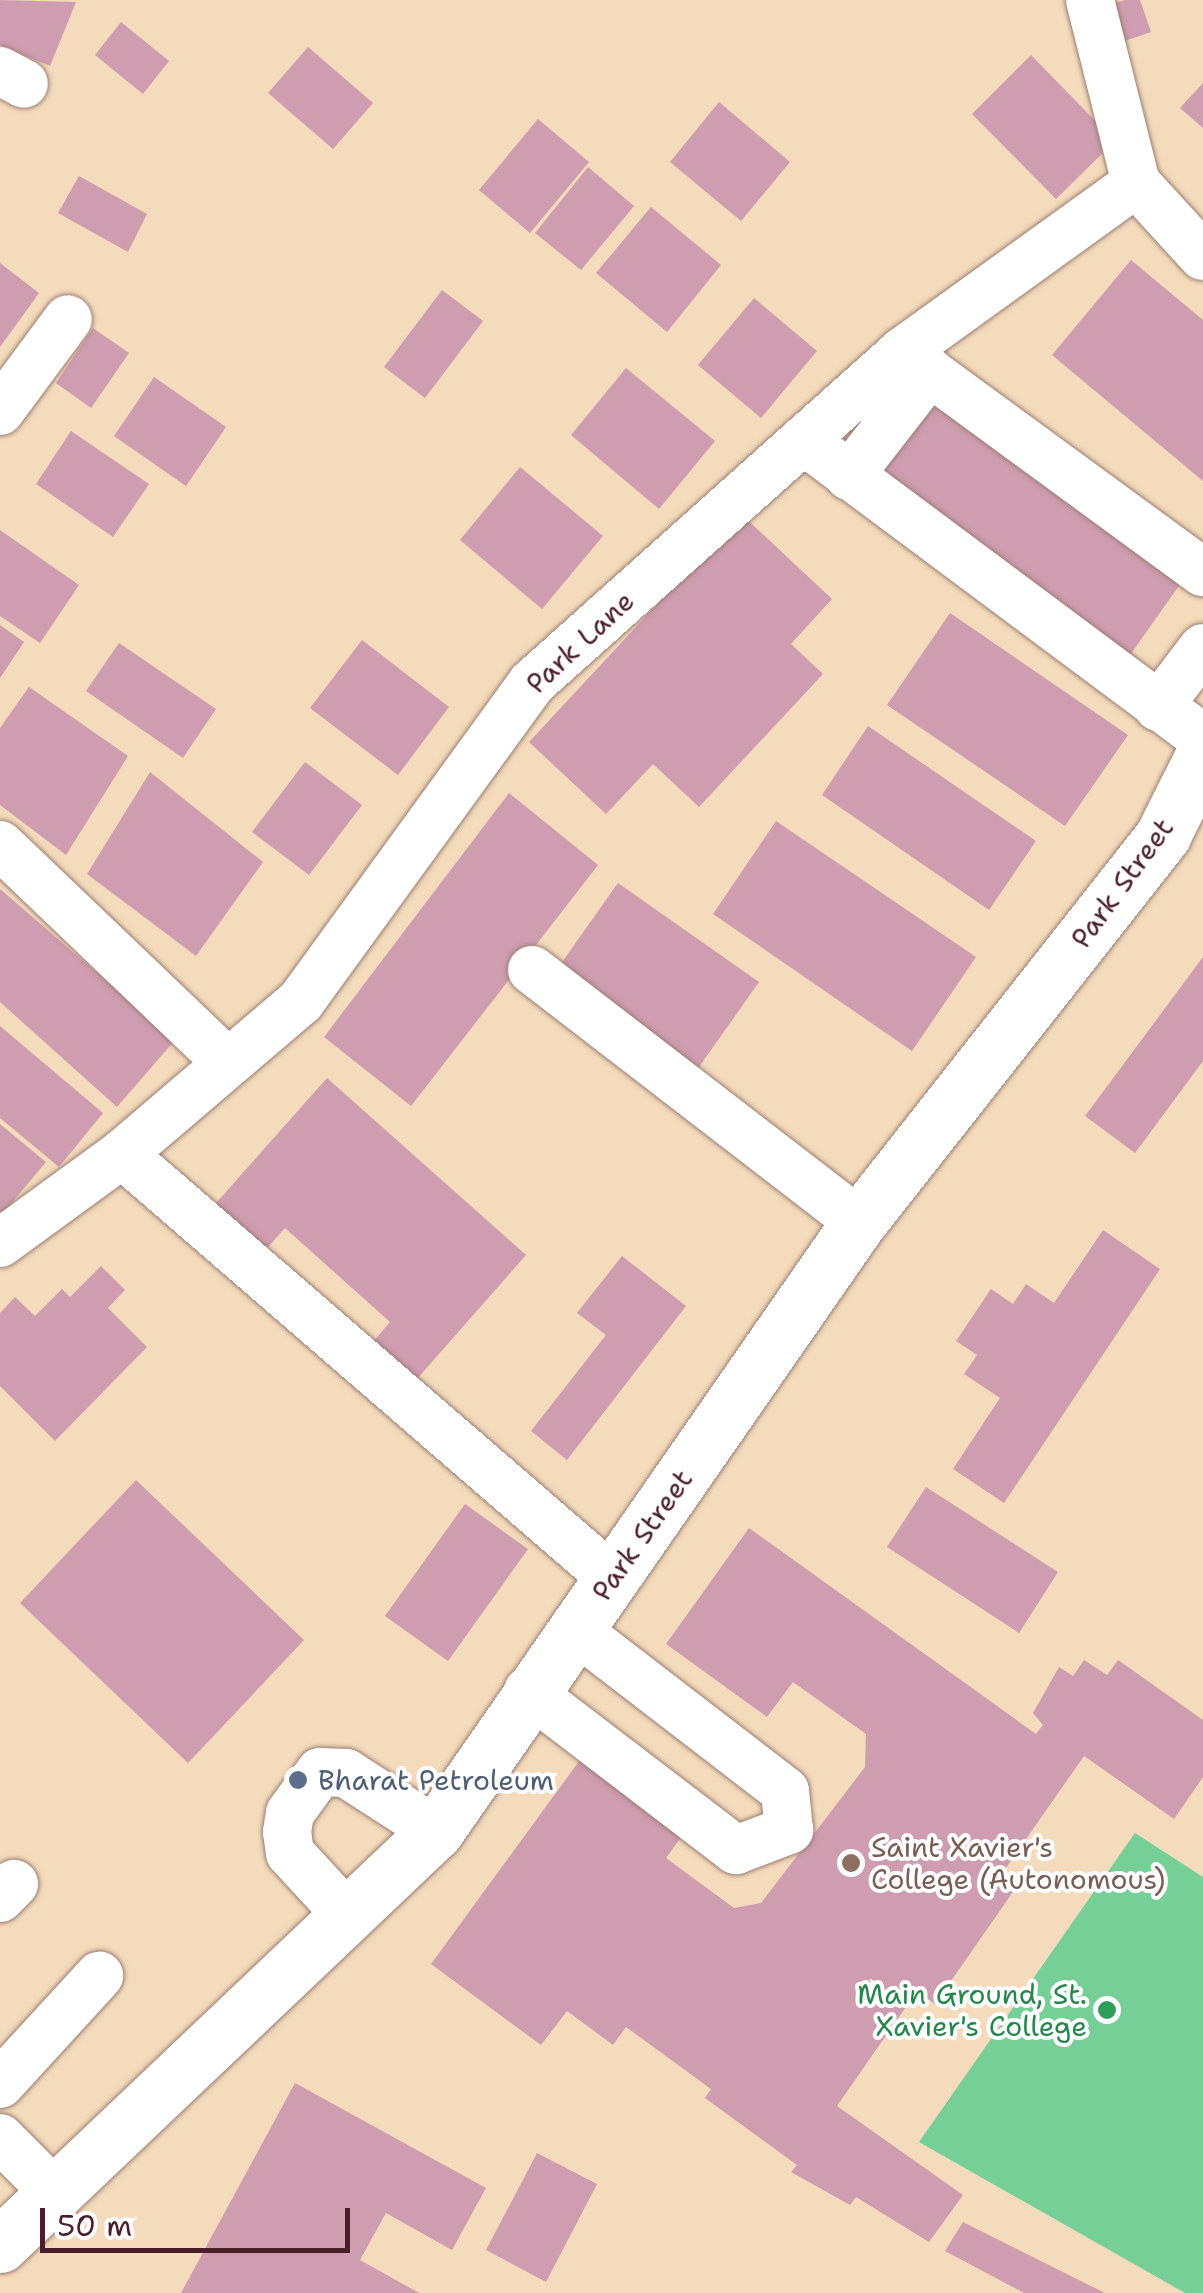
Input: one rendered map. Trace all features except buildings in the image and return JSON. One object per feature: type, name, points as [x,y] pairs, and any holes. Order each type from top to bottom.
[{"type":"main road","name":"Park Street","points":[[0,2244],[436,1831],[528,1691],[576,1630],[859,1222],[1163,835],[1203,756]]},
{"type":"street","points":[[1090,0],[1136,182],[1203,256]]},
{"type":"street","name":"Park Lane","points":[[0,1242],[122,1154],[301,1001],[532,683],[803,440],[916,362],[1136,182]]},
{"type":"street","points":[[0,411],[68,319]]},
{"type":"street","points":[[849,476],[916,362],[1203,572]]},
{"type":"street","points":[[803,440],[1203,738]]},
{"type":"street","points":[[1158,707],[1203,648]]},
{"type":"street","points":[[0,845],[226,1062]]},
{"type":"street","points":[[532,970],[859,1222]]},
{"type":"street","points":[[122,1154],[612,1578]]},
{"type":"street","points":[[528,1691],[736,1850],[789,1830],[786,1791],[576,1630]]},
{"type":"street","points":[[347,1915],[290,1852],[286,1832],[290,1813],[320,1772],[346,1773],[436,1831]]},
{"type":"street","points":[[0,2084],[99,1976]]},
{"type":"street","points":[[0,2138],[55,2192]]},
{"type":"green space","name":"Main Ground, St. Xavier's College","points":[[1135,1833],[1203,1877],[1203,2293],[1185,2293],[919,2142]]},
{"type":"place","name":"Bharat Petroleum","points":[[298,1780]]},
{"type":"place","name":"Saint Xavier's College (Autonomous)","points":[[851,1863]]},
{"type":"place","name":"Main Ground, St. Xavier's College","points":[[1107,2010]]}]
